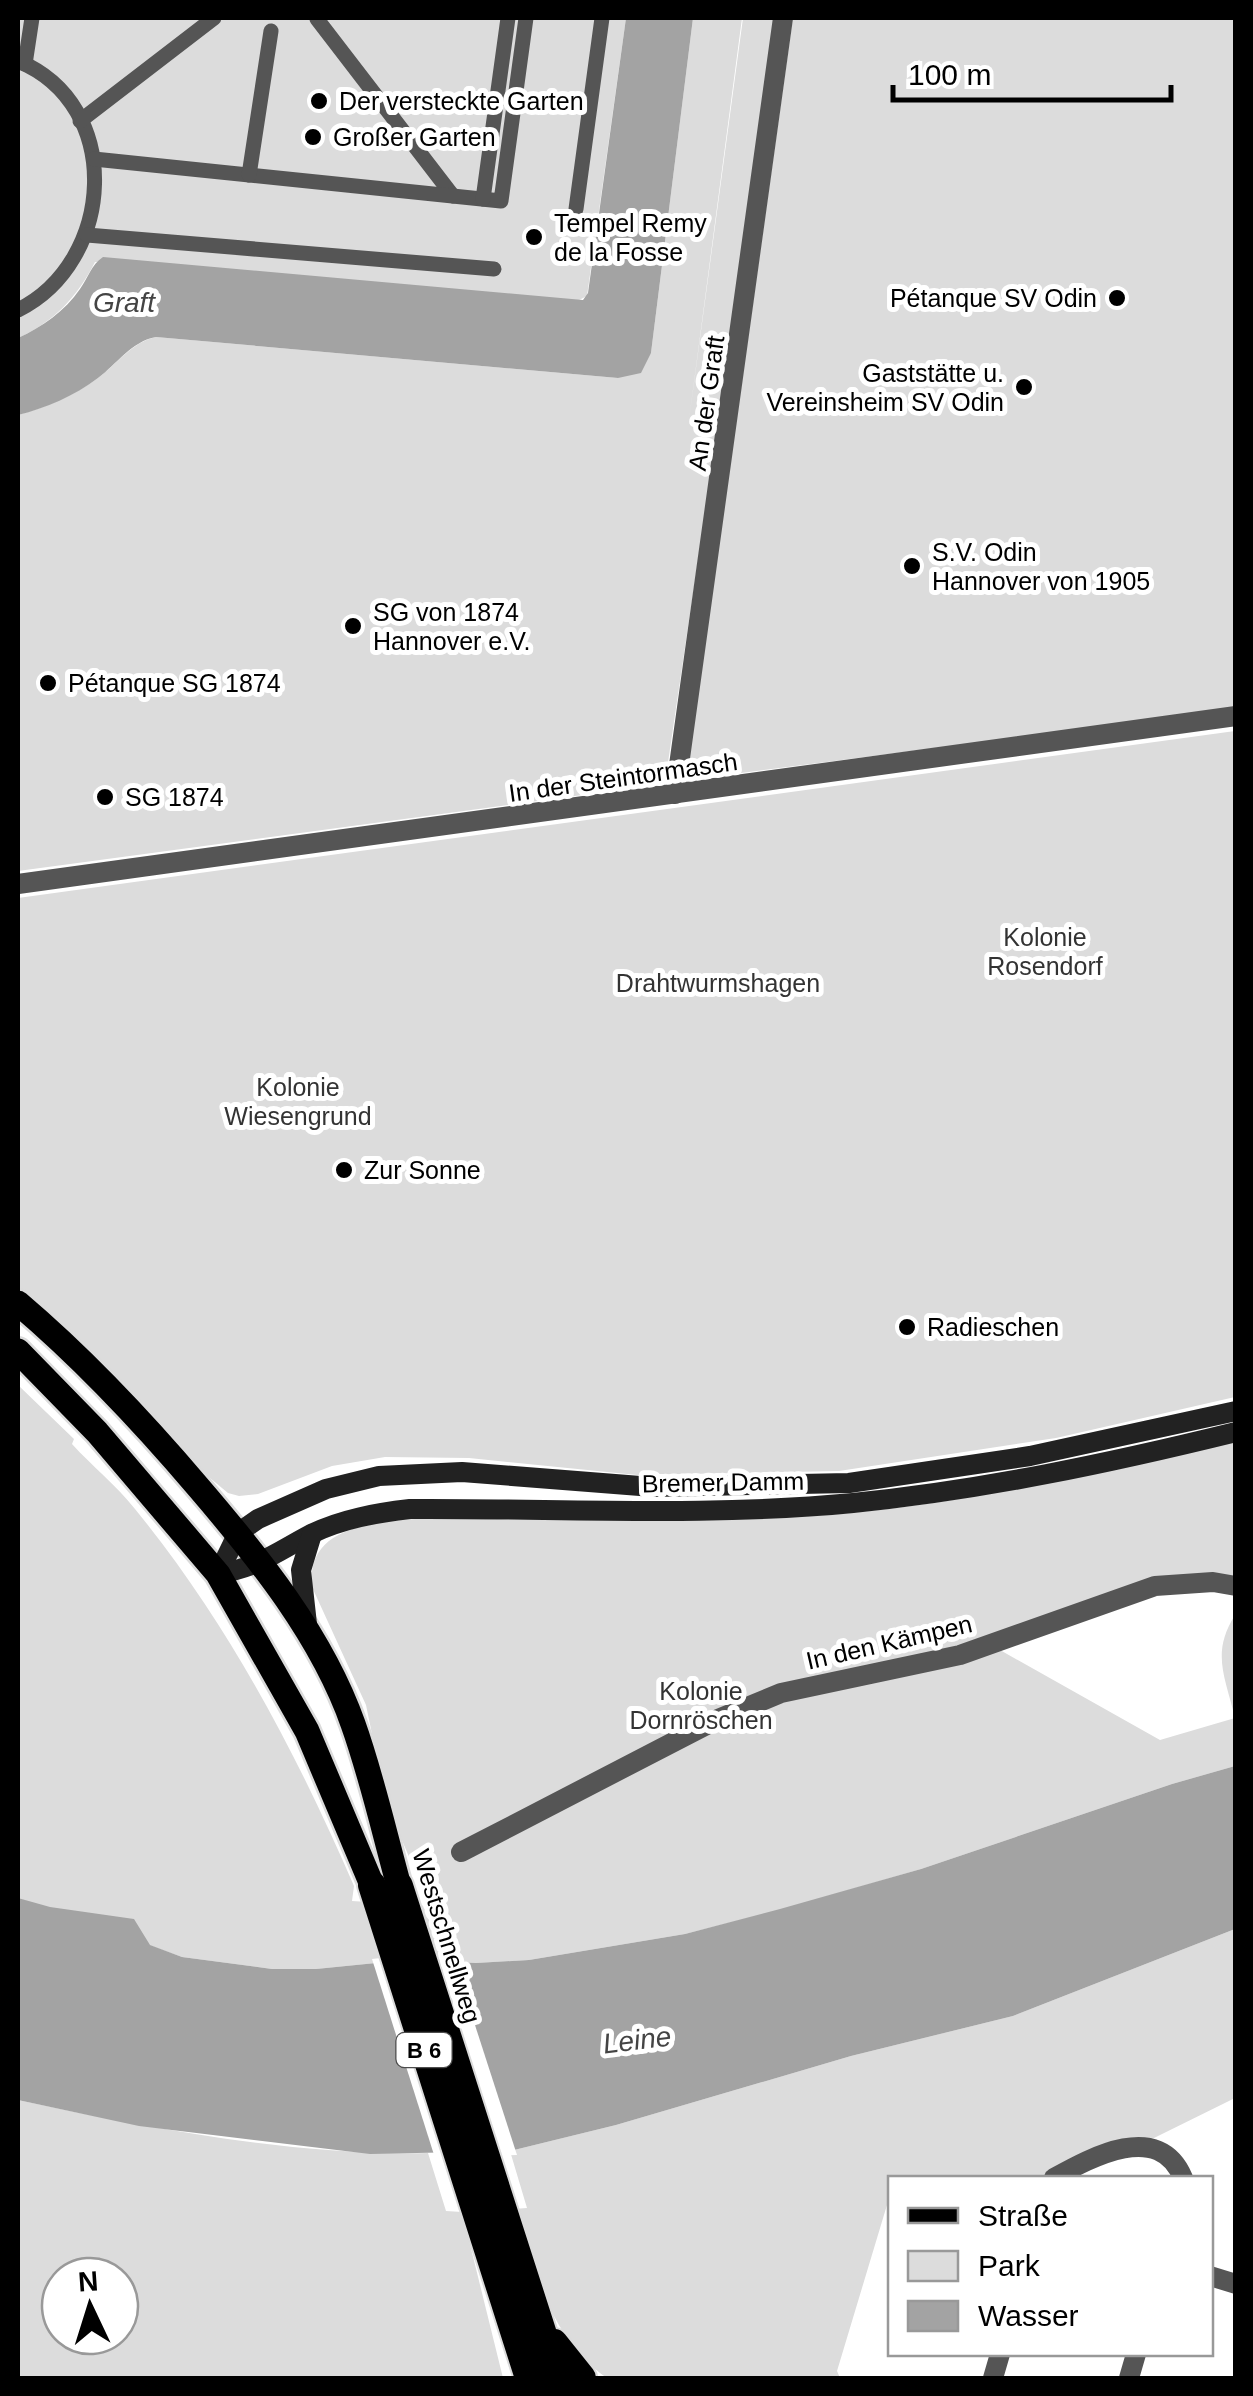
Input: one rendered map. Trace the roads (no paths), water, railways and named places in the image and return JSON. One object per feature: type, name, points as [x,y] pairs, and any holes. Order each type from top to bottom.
[{"type":"highway","name":"Westschnellweg","points":[[386,1885],[486,2216],[530,2378]]},
{"type":"highway","name":"Westschnellweg","points":[[486,2216],[538,2322],[557,2378]]},
{"type":"highway","points":[[486,2216],[511,2378]]},
{"type":"highway","points":[[538,2322],[582,2378]]},
{"type":"main road","name":"Westschnellweg","points":[[18,1302],[109,1386],[238,1533],[309,1636],[352,1722],[386,1885]]},
{"type":"main road","name":"Westschnellweg","points":[[18,1351],[91,1426],[218,1574],[307,1731],[386,1885]]},
{"type":"main road","name":"Bremer Damm","points":[[218,1574],[262,1564],[312,1534],[342,1522],[410,1509],[612,1508],[651,1498],[850,1483],[1030,1456],[1236,1411]]},
{"type":"main road","name":"Bremer Damm","points":[[238,1533],[272,1511],[350,1482],[426,1472],[615,1486],[651,1498],[852,1503],[1035,1477],[1236,1432]]},
{"type":"main road","points":[[202,1492],[232,1512],[258,1515],[272,1511]]},
{"type":"main road","points":[[218,1574],[238,1533]]},
{"type":"main road","points":[[309,1636],[301,1570],[312,1534]]},
{"type":"street","points":[[18,310],[53,286],[72,264],[87,235],[96,193],[94,159],[80,120],[50,82],[21,63],[32,18]]},
{"type":"street","points":[[80,120],[214,18]]},
{"type":"street","points":[[482,199],[508,18]]},
{"type":"street","points":[[94,159],[501,201],[526,18]]},
{"type":"street","points":[[576,209],[602,18]]},
{"type":"street","name":"An der Graft","points":[[675,794],[783,18]]},
{"type":"street","points":[[317,19],[454,196]]},
{"type":"street","points":[[249,175],[271,31]]},
{"type":"street","points":[[87,235],[494,269]]},
{"type":"street","name":"In der Steintormasch","points":[[18,884],[1236,716]]},
{"type":"street","name":"In den Kämpen","points":[[460,1852],[718,1719],[780,1692],[960,1655],[1155,1586],[1213,1582],[1236,1586]]},
{"type":"street","points":[[1058,2176],[1118,2148],[1141,2146],[1162,2152],[1182,2176]]},
{"type":"water","name":"Graft","points":[[626,18],[693,18],[651,353],[641,373],[618,378],[156,337],[132,348],[79,390],[18,415],[18,338],[67,304],[103,257],[583,300],[588,293]]},
{"type":"water","name":"Leine","points":[[1235,1766],[1235,1929],[1013,2016],[851,2056],[616,2125],[510,2151],[370,2154],[139,2126],[18,2100],[18,1898],[50,1907],[134,1919],[150,1945],[182,1957],[272,1969],[406,1960],[529,1960],[685,1934],[780,1909],[921,1869]]},
{"type":"place","name":"Der versteckte Garten","points":[[319,101]]},
{"type":"place","name":"Großer Garten","points":[[313,137]]},
{"type":"place","name":"Tempel Remy de la Fosse","points":[[534,237]]},
{"type":"place","name":"Pétanque SV Odin","points":[[1117,298]]},
{"type":"place","name":"Gaststätte u. Vereinsheim SV Odin","points":[[1024,387]]},
{"type":"place","name":"S.V. Odin Hannover von 1905","points":[[912,566]]},
{"type":"place","name":"SG von 1874 Hannover e.V.","points":[[353,626]]},
{"type":"place","name":"Pétanque SG 1874","points":[[48,683]]},
{"type":"place","name":"SG 1874","points":[[105,797]]},
{"type":"place","name":"Zur Sonne","points":[[344,1170]]},
{"type":"place","name":"Radieschen","points":[[907,1327]]},
{"type":"park label","name":"Kolonie Rosendorf","points":[[1045,952]]},
{"type":"park label","name":"Drahtwurmshagen","points":[[718,983]]},
{"type":"park label","name":"Kolonie Wiesengrund","points":[[298,1102]]},
{"type":"park label","name":"Kolonie Dornröschen","points":[[701,1706]]}]
